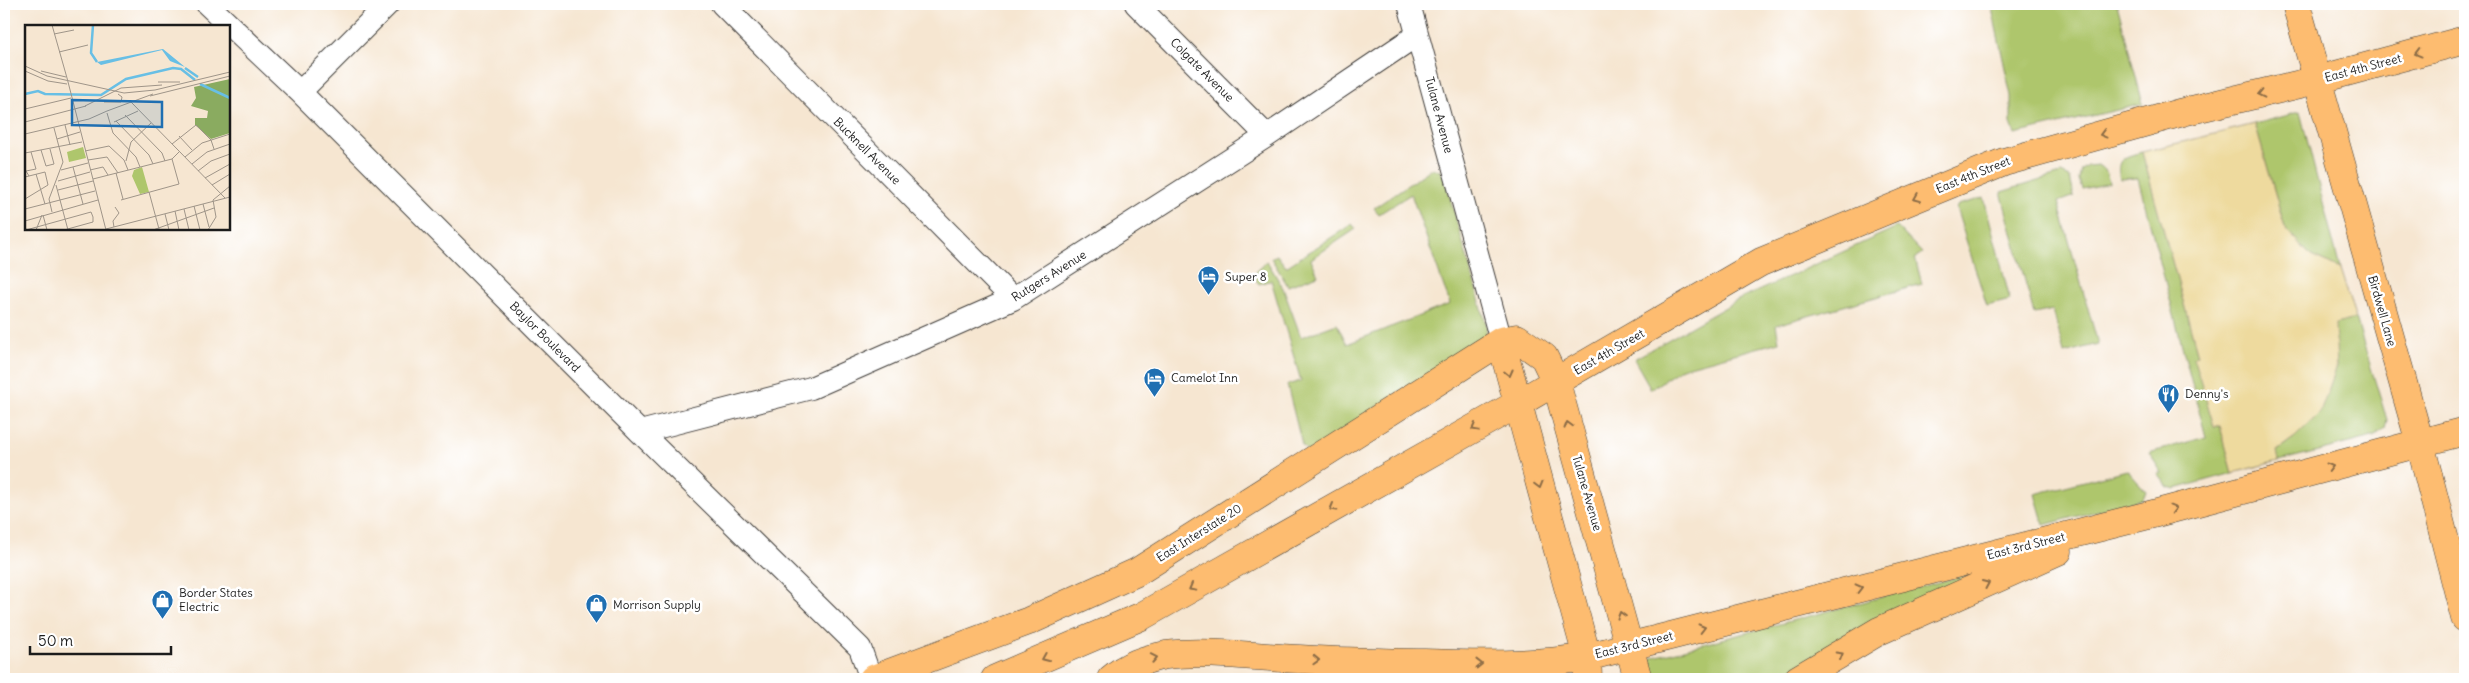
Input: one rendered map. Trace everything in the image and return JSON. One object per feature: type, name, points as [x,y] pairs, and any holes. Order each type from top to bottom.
[{"type":"main road","name":"Birdwell Lane","points":[[2296,4],[2420,443],[2465,618]]},
{"type":"main road","name":"East 4th Street","points":[[995,679],[1142,616],[1556,382],[1761,262],[2004,162],[2182,112],[2318,80],[2465,40]]},
{"type":"main road","name":"Tulane Avenue","points":[[1587,668],[1501,341],[1517,338],[1544,357],[1556,382],[1638,679]]},
{"type":"main road","name":"East Interstate 20","points":[[872,679],[1029,621],[1137,572],[1501,341]]},
{"type":"main road","name":"East 3rd Street","points":[[1111,679],[1123,669],[1146,659],[1168,655],[1234,655],[1300,660],[1456,664],[1552,663],[1587,668],[1630,646],[2126,521],[2465,431]]},
{"type":"main road","points":[[1798,679],[1880,631],[2126,521]]},
{"type":"street","name":"Baylor Boulevard","points":[[207,4],[229,25]]},
{"type":"street","points":[[300,92],[388,4]]},
{"type":"street","name":"Bucknell Avenue","points":[[722,4],[1013,299]]},
{"type":"street","name":"Colgate Avenue","points":[[1136,4],[1267,136]]},
{"type":"street","name":"Tulane Avenue","points":[[1409,4],[1501,341]]},
{"type":"street","name":"Baylor Boulevard","points":[[230,26],[300,92],[640,432],[860,648],[872,679]]},
{"type":"street","name":"Rutgers Avenue","points":[[640,432],[811,388],[1013,299],[1267,136],[1417,35]]},
{"type":"green space","points":[[1991,4],[2117,4],[2143,104],[2015,134],[2011,123],[2011,96]]},
{"type":"green space","points":[[2300,112],[2340,269],[2311,256],[2285,228],[2255,124]]},
{"type":"green space","points":[[2142,152],[2198,355],[2194,358],[2214,426],[2220,426],[2233,473],[2175,489],[2168,487],[2158,474],[2162,473],[2149,453],[2206,437],[2138,178],[2120,179],[2119,167],[2122,160],[2130,155]]},
{"type":"green space","points":[[2098,165],[2106,171],[2109,183],[2082,189],[2079,179],[2081,170],[2087,166]]},
{"type":"green space","points":[[1431,169],[1439,170],[1444,177],[1487,327],[1486,336],[1308,452],[1302,445],[1287,385],[1301,381],[1271,280],[1259,284],[1256,280],[1256,271],[1267,261],[1283,288],[1301,337],[1337,324],[1347,344],[1450,304],[1411,194],[1379,214],[1374,208]]},
{"type":"green space","points":[[2061,174],[2070,178],[2074,196],[2058,202],[2098,344],[2064,353],[2053,310],[2034,314],[2001,192]]},
{"type":"green space","points":[[1984,198],[2010,300],[1987,306],[1956,208],[1958,205]]},
{"type":"green space","points":[[1352,224],[1356,229],[1311,259],[1318,275],[1288,286],[1271,258],[1277,255],[1286,267]]},
{"type":"green space","points":[[1897,227],[1922,253],[1915,258],[1922,284],[1776,325],[1779,342],[1682,368],[1651,389],[1634,359],[1738,300]]},
{"type":"green space","points":[[2356,319],[2387,420],[2385,429],[2376,436],[2279,461],[2276,451],[2295,437],[2337,366],[2334,324]]},
{"type":"green space","points":[[2127,470],[2146,491],[2143,499],[2044,525],[2035,494]]},
{"type":"green space","points":[[1973,573],[1784,679],[1654,679],[1650,660],[1654,657]]},
{"type":"sand","points":[[2255,124],[2285,228],[2311,256],[2340,269],[2356,319],[2335,324],[2337,366],[2320,413],[2295,437],[2277,450],[2279,461],[2233,473],[2220,426],[2214,426],[2193,357],[2198,355],[2142,152]]},
{"type":"place","name":"Super 8","points":[[1209,296]]},
{"type":"place","name":"Camelot Inn","points":[[1155,397]]},
{"type":"place","name":"Denny's","points":[[2169,413]]},
{"type":"place","name":"Border States Electric","points":[[163,619]]},
{"type":"place","name":"Morrison Supply","points":[[597,624]]}]
